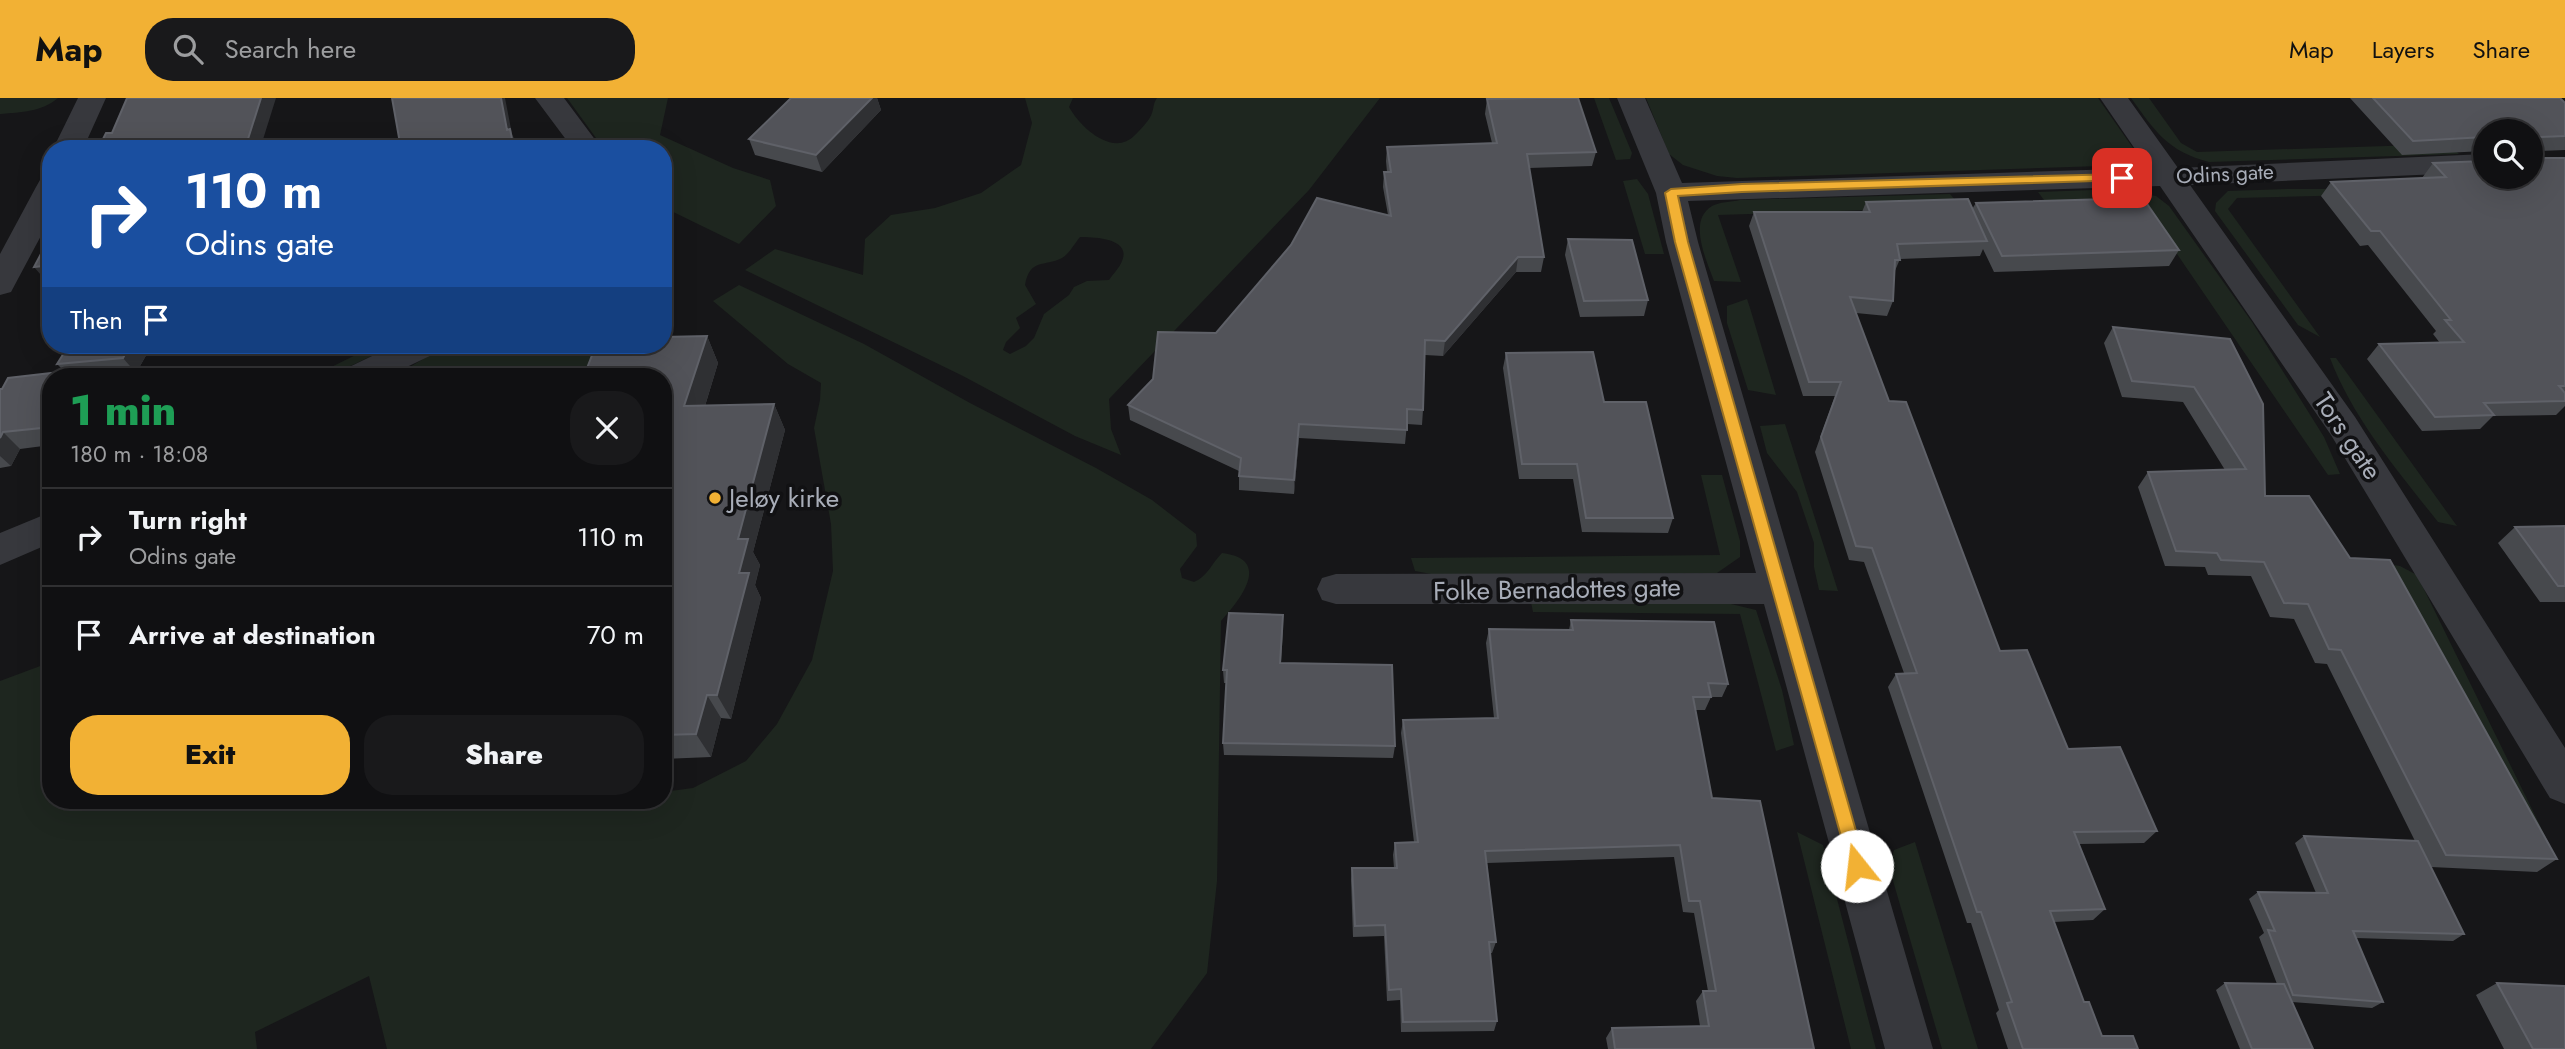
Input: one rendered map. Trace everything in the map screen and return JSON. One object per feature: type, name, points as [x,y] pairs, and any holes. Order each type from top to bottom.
[{"type":"street","points":[[72,140],[92,98]]},
{"type":"street","points":[[549,98],[581,140]]},
{"type":"street","points":[[1631,98],[1671,193],[1686,256],[1909,1049]]},
{"type":"street","name":"Tors gate","points":[[2114,98],[2343,426],[2565,785]]},
{"type":"street","name":"Odins gate","points":[[1671,193],[1716,189],[2171,177],[2473,164]]},
{"type":"street","points":[[0,284],[42,204]]},
{"type":"street","points":[[376,368],[405,354]]},
{"type":"street","points":[[0,550],[42,530]]},
{"type":"street","name":"Folke Bernadottes gate","points":[[1336,589],[1779,589]]},
{"type":"shaded area","points":[[0,98],[58,98],[38,109],[0,114]]},
{"type":"shaded area","points":[[567,98],[668,98],[660,135],[671,140],[597,140]]},
{"type":"shaded area","points":[[1025,98],[1073,98],[1069,107],[1081,123],[1107,142],[1117,143],[1126,141],[1142,128],[1151,116],[1157,98],[1380,98],[1309,190],[1109,399],[1111,429],[1121,455],[1075,436],[963,376],[745,270],[775,249],[863,275],[865,239],[891,215],[935,208],[981,193],[1021,165],[1032,123]],"holes":[[[1080,237],[1117,243],[1124,253],[1118,268],[1109,280],[1087,281],[1074,287],[1069,295],[1044,314],[1034,338],[1026,346],[1010,354],[1003,350],[1006,342],[1020,328],[1016,318],[1036,304],[1025,285],[1030,271],[1034,267],[1062,258]]]},
{"type":"shaded area","points":[[1594,98],[1609,98],[1632,153],[1630,159],[1616,160]]},
{"type":"shaded area","points":[[1646,98],[2098,98],[2142,161],[2131,165],[1737,178],[1717,176],[1683,165],[1669,154]]},
{"type":"shaded area","points":[[2131,98],[2149,98],[2181,143],[2197,152],[2449,144],[2459,154],[2209,162],[2172,146],[2155,130]]},
{"type":"shaded area","points":[[672,140],[733,168],[770,180],[776,206],[739,244],[672,211]]},
{"type":"shaded area","points":[[1637,179],[1648,194],[1664,254],[1645,254],[1623,181]]},
{"type":"shaded area","points":[[2118,189],[2156,196],[2169,206],[2252,322],[2324,437],[2340,474],[2328,475],[2149,213],[2047,204],[2038,192]]},
{"type":"shaded area","points":[[2348,189],[2355,195],[2237,198],[2228,209],[2320,337],[2298,325],[2215,211],[2216,203],[2228,191]]},
{"type":"shaded area","points":[[1950,194],[1961,207],[1718,215],[1741,282],[1714,281],[1701,242],[1701,221],[1705,213],[1712,206],[1722,203],[1740,200]]},
{"type":"shaded area","points":[[739,285],[864,344],[1152,500],[1196,534],[1197,546],[1180,569],[1182,578],[1194,582],[1199,580],[1222,553],[1246,563],[1248,581],[1221,621],[1217,881],[1207,973],[1151,1049],[387,1049],[369,976],[255,1032],[257,1049],[0,1049],[0,681],[42,665],[42,809],[672,809],[672,791],[693,788],[746,761],[777,724],[812,660],[833,571],[831,524],[814,428],[821,383],[788,364],[713,301]]},
{"type":"shaded area","points":[[1747,299],[1776,395],[1748,390],[1727,323],[1727,306]]},
{"type":"shaded area","points":[[358,354],[376,354],[346,368],[329,368]]},
{"type":"shaded area","points":[[431,354],[665,354],[623,368],[408,368]]},
{"type":"shaded area","points":[[2330,358],[2336,358],[2457,526],[2438,522],[2392,464],[2351,402]]},
{"type":"shaded area","points":[[1785,424],[1838,591],[1819,590],[1814,567],[1814,543],[1797,492],[1767,453],[1760,426]]},
{"type":"shaded area","points":[[1701,475],[1722,475],[1740,541],[1740,557],[1717,573],[1442,576],[1415,571],[1411,558],[1720,555]]},
{"type":"shaded area","points":[[2380,563],[2400,566],[2417,575],[2555,856]]},
{"type":"shaded area","points":[[1531,602],[1731,604],[1756,610],[1782,690],[1794,745],[1776,751],[1740,614],[1533,612]]},
{"type":"shaded area","points":[[1797,832],[1823,845],[1876,1049],[1851,1049]]},
{"type":"shaded area","points":[[1915,842],[1978,1049],[1942,1049],[1889,867],[1894,850]]},
{"type":"building","points":[[127,98],[261,98],[248,139],[253,140],[102,140],[106,133],[112,133]]},
{"type":"building","points":[[392,98],[501,98],[507,130],[510,129],[512,140],[399,140]]},
{"type":"building","points":[[791,98],[872,98],[816,155],[749,139]]},
{"type":"building","points":[[1578,98],[1596,152],[1527,154],[1544,257],[1518,257],[1445,341],[1425,340],[1423,410],[1407,409],[1407,430],[1299,424],[1294,480],[1239,476],[1241,458],[1128,405],[1153,379],[1158,332],[1216,333],[1291,245],[1317,198],[1391,216],[1384,172],[1391,172],[1387,147],[1497,143],[1487,99]]},
{"type":"building","points":[[2373,98],[2560,98],[2565,103],[2565,136],[2543,137],[2543,119],[2473,119],[2473,138],[2413,141]]},
{"type":"building","points":[[2543,158],[2565,158],[2565,386],[2559,386],[2565,393],[2565,401],[2484,403],[2494,415],[2435,417],[2379,344],[2464,342],[2445,320],[2451,320],[2380,231],[2371,231],[2331,182],[2446,177],[2433,163],[2473,161],[2473,189],[2543,189]]},
{"type":"building","points":[[2143,198],[2179,250],[2002,256],[1976,203]]},
{"type":"building","points":[[1968,199],[1987,241],[1897,244],[1900,260],[1895,260],[1893,301],[1850,297],[1889,401],[1906,402],[2000,651],[2027,650],[2068,749],[2120,747],[2157,831],[2074,832],[2105,909],[2050,911],[2084,1002],[2089,1002],[2102,1036],[2133,1036],[2138,1049],[2023,1049],[2007,1003],[2012,1002],[1981,912],[1977,912],[1896,674],[1917,673],[1872,548],[1856,546],[1821,437],[1841,382],[1809,382],[1754,212],[1870,212],[1866,202]]},
{"type":"building","points":[[1568,239],[1632,240],[1648,300],[1584,301]]},
{"type":"building","points":[[42,252],[42,266],[34,267]]},
{"type":"building","points":[[2113,327],[2230,339],[2263,404],[2265,496],[2309,496],[2350,558],[2390,560],[2557,859],[2446,855],[2341,650],[2329,649],[2308,604],[2284,603],[2264,562],[2221,560],[2217,553],[2176,551],[2148,472],[2246,469],[2194,387],[2132,381]]},
{"type":"building","name":"Jeløy kirke","points":[[707,336],[684,406],[774,404],[738,539],[748,539],[739,573],[749,573],[717,695],[707,695],[696,734],[672,735],[672,368],[587,368],[593,354],[672,354],[672,337]]},
{"type":"building","points":[[1593,352],[1604,402],[1646,402],[1673,518],[1586,518],[1577,464],[1522,464],[1506,353]]},
{"type":"building","points":[[63,354],[125,354],[123,358],[57,364]]},
{"type":"building","points":[[42,374],[42,428],[3,432],[0,438],[0,389],[8,378]]},
{"type":"building","points":[[2565,526],[2565,586],[2558,586],[2515,527]]},
{"type":"building","points":[[1229,613],[1283,615],[1280,663],[1392,665],[1395,746],[1223,743],[1227,670],[1223,670]]},
{"type":"building","points":[[1571,620],[1714,622],[1728,684],[1708,683],[1711,697],[1693,697],[1712,798],[1760,801],[1814,1049],[1615,1049],[1612,1028],[1709,1026],[1703,991],[1716,991],[1700,901],[1689,901],[1680,845],[1485,851],[1496,942],[1489,942],[1497,1021],[1403,1022],[1401,989],[1389,990],[1385,925],[1355,926],[1352,868],[1397,868],[1395,843],[1418,842],[1403,720],[1498,718],[1489,629],[1573,630]]},
{"type":"building","points":[[2304,836],[2418,841],[2464,934],[2353,931],[2383,1002],[2293,995],[2268,930],[2275,931],[2258,892],[2328,893]]},
{"type":"building","points":[[2225,983],[2284,984],[2313,1049],[2252,1049]]},
{"type":"building","points":[[2497,983],[2565,986],[2565,1049],[2533,1049]]},
{"type":"place","name":"Jeløy kirke","points":[[715,498]]},
{"type":"route","points":[[1857,866],[1682,242],[1671,193],[1742,188],[2122,178]]}]
